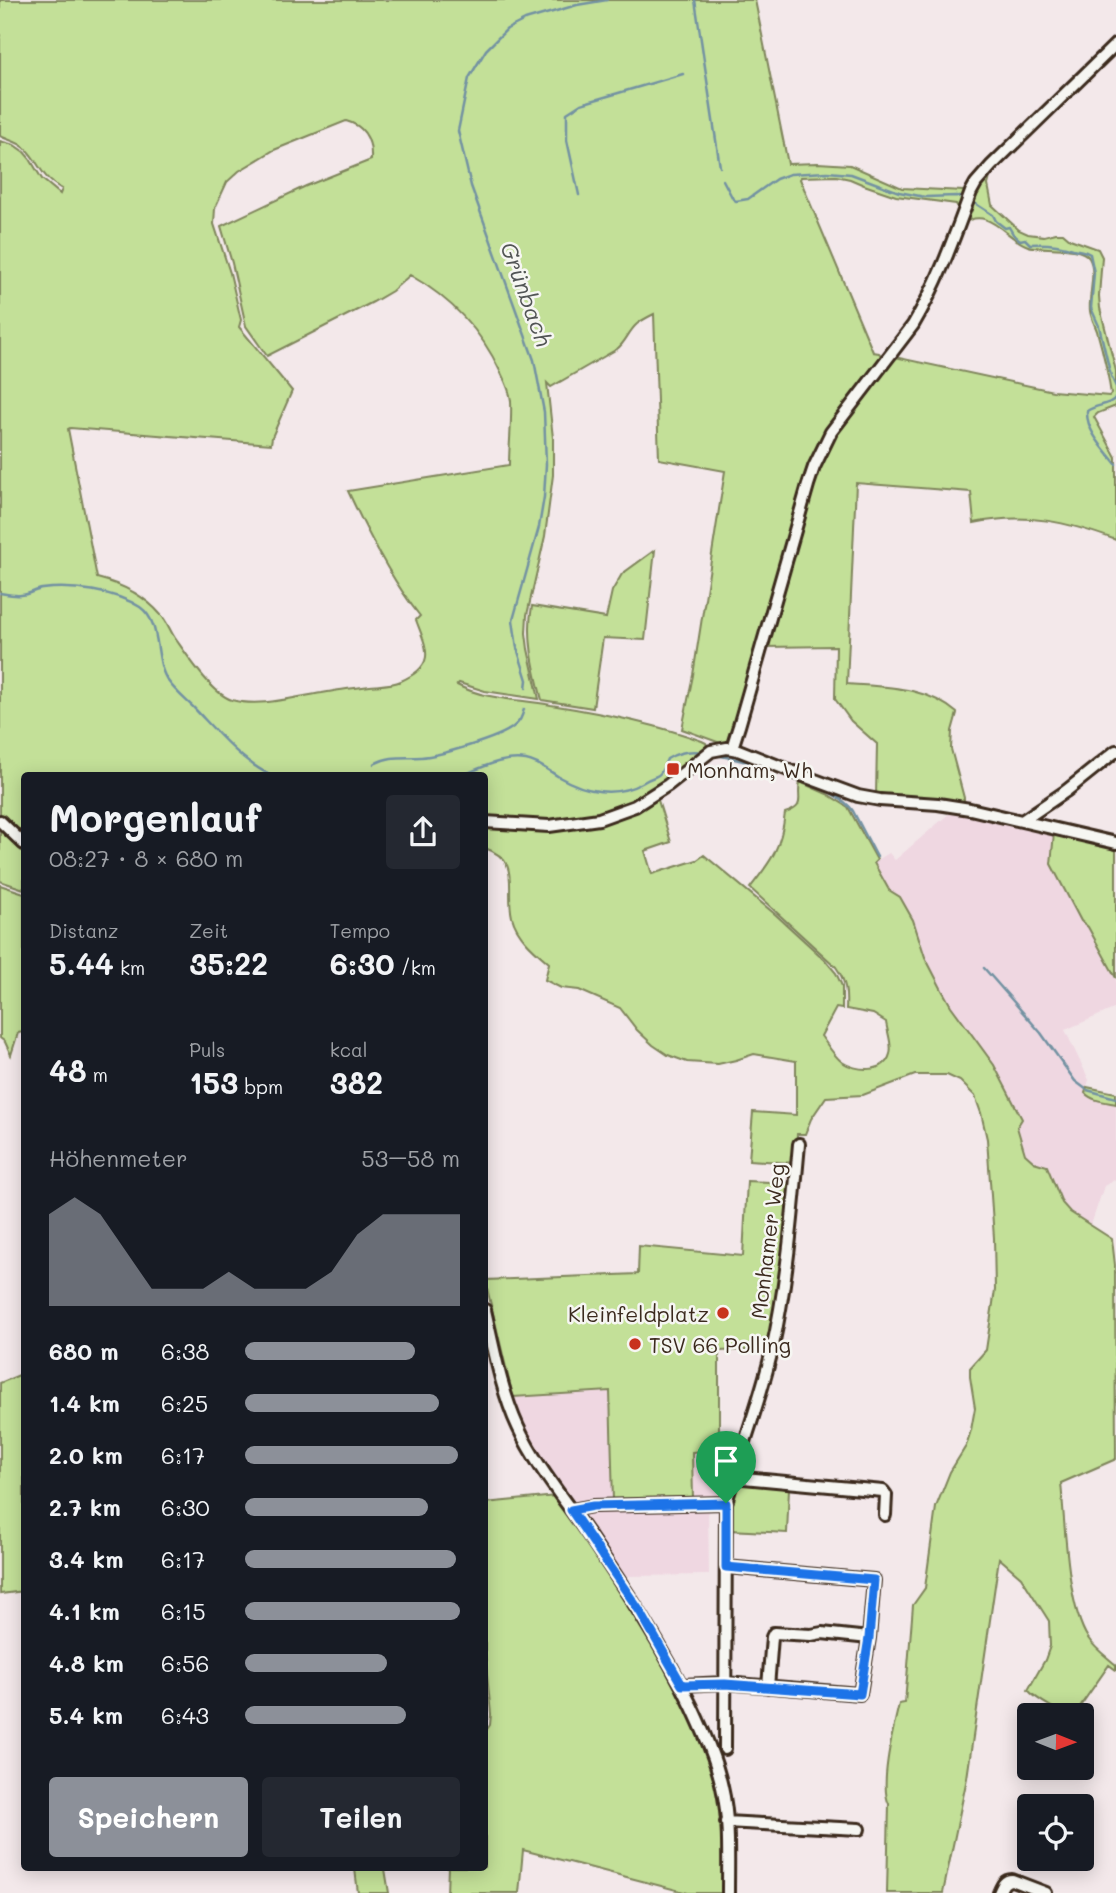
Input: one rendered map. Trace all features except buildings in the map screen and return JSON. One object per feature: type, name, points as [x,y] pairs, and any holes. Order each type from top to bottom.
[{"type":"street","points":[[732,748],[808,485],[831,432],[905,336],[923,308],[943,268],[976,183],[1116,44]]},
{"type":"street","points":[[488,822],[549,826],[608,817],[635,806],[668,785],[707,754],[722,748],[732,748],[858,796],[970,809],[1116,843]]},
{"type":"street","points":[[1022,821],[1066,791],[1116,751]]},
{"type":"street","points":[[0,821],[21,841]]},
{"type":"street","name":"Monhamer Weg","points":[[725,1749],[726,1503],[772,1350],[799,1144]]},
{"type":"street","points":[[488,1322],[517,1426],[537,1460],[641,1613],[682,1685],[716,1765],[723,1789],[728,1893]]},
{"type":"street","points":[[733,1477],[883,1491],[886,1495],[885,1515]]},
{"type":"street","points":[[571,1510],[593,1506],[726,1503]]},
{"type":"street","points":[[682,1685],[768,1686],[860,1694],[869,1638],[874,1580],[726,1567]]},
{"type":"street","points":[[768,1686],[774,1633],[822,1633],[869,1638]]},
{"type":"street","points":[[726,1822],[859,1829]]},
{"type":"street","points":[[999,1893],[1003,1884],[1012,1880],[1046,1893]]},
{"type":"shaded area","points":[[951,812],[1054,833],[1051,864],[1081,921],[1088,927],[1116,978],[1116,1008],[1065,1030],[1089,1080],[1085,1093],[1116,1104],[1116,1179],[1104,1186],[1091,1225],[1070,1212],[1062,1203],[1044,1164],[1034,1162],[1025,1154],[994,1065],[951,1006],[925,957],[913,920],[900,898],[889,890],[873,863],[889,853],[895,860]]},
{"type":"shaded area","points":[[610,1391],[613,1501],[573,1502],[527,1431],[513,1397]]},
{"type":"shaded area","points":[[719,1450],[718,1499],[693,1500],[692,1452]]},
{"type":"shaded area","points":[[708,1506],[709,1575],[625,1576],[583,1513],[586,1510]]},
{"type":"green space","points":[[0,0],[755,0],[788,164],[850,165],[902,188],[966,193],[960,211],[956,204],[896,196],[836,176],[800,179],[873,352],[879,353],[883,358],[822,441],[728,743],[723,744],[682,729],[725,471],[659,459],[654,314],[637,324],[617,349],[551,387],[547,383],[553,438],[553,475],[545,536],[527,615],[526,633],[539,699],[485,691],[459,683],[457,685],[491,696],[589,711],[646,724],[702,741],[706,743],[708,750],[636,802],[597,815],[560,822],[488,819],[488,772],[21,772],[21,836],[0,816],[0,141],[14,145],[24,152],[42,179],[60,194],[62,189],[45,175],[25,148],[0,136]],"holes":[[[346,121],[366,135],[371,160],[306,186],[221,226],[246,326],[267,356],[373,302],[392,291],[410,275],[451,304],[473,328],[492,355],[510,397],[509,465],[348,491],[381,556],[420,616],[416,620],[426,648],[420,669],[401,681],[390,684],[277,701],[254,703],[232,700],[216,690],[200,673],[155,608],[124,587],[97,578],[68,429],[271,444],[292,391],[239,327],[241,320],[230,273],[214,224],[215,208],[227,182],[239,171],[274,150]]]},
{"type":"green space","points":[[991,173],[988,185],[992,205],[1019,230],[1044,236],[1063,233],[1070,239],[1098,249],[1102,257],[1100,308],[1116,371],[1116,406],[1094,417],[1116,457],[1116,540],[1081,528],[1047,521],[1011,518],[974,523],[971,492],[856,483],[847,684],[891,687],[919,693],[945,704],[957,713],[951,749],[964,803],[876,796],[877,744],[851,721],[835,699],[836,646],[765,647],[812,484],[822,458],[842,421],[895,357],[1053,391],[1109,396],[1111,394],[1090,311],[1092,270],[1089,258],[1078,251],[1028,246],[997,225],[981,218],[963,224],[975,192]]},
{"type":"green space","points":[[655,550],[645,640],[603,638],[593,708],[542,700],[530,641],[532,606],[606,618],[612,591],[622,574]]},
{"type":"green space","points":[[800,782],[848,807],[877,860],[874,863],[889,890],[900,897],[913,920],[925,957],[942,990],[994,1065],[1022,1119],[1017,1127],[1025,1154],[1034,1162],[1047,1166],[1062,1203],[1070,1212],[1112,1239],[1115,1265],[1116,1459],[1061,1483],[1068,1564],[1075,1606],[1088,1638],[1116,1665],[1116,1670],[1109,1665],[1082,1703],[1045,1703],[1032,1694],[1028,1690],[1050,1646],[1049,1621],[1021,1577],[999,1558],[967,1778],[943,1893],[887,1893],[889,1804],[886,1783],[888,1755],[899,1704],[905,1703],[913,1605],[925,1588],[936,1507],[971,1430],[975,1408],[970,1368],[986,1350],[995,1290],[987,1139],[975,1096],[960,1081],[947,1075],[915,1075],[863,1095],[826,1097],[811,1119],[805,1134],[797,1134],[795,1163],[749,1160],[753,1112],[796,1115],[796,1061],[754,1054],[718,1064],[687,1062],[668,1055],[653,1045],[620,1008],[579,990],[561,988],[545,980],[549,963],[532,948],[514,924],[508,868],[504,860],[488,849],[488,826],[549,829],[657,797],[671,842],[645,851],[652,874],[697,860],[704,855],[776,915],[825,960],[842,986],[842,1009],[836,1008],[821,1036],[842,1062],[862,1069],[876,1068],[887,1060],[891,1051],[886,1022],[873,1014],[846,1009],[845,987],[836,967],[750,888],[774,854],[785,813],[796,808]]},
{"type":"green space","points":[[0,827],[21,845],[21,888],[0,881]]},
{"type":"green space","points":[[1054,833],[1116,847],[1116,978],[1088,927],[1081,921],[1051,864]]},
{"type":"green space","points":[[0,885],[21,892],[21,1032],[18,1033],[11,1055],[0,1038]]},
{"type":"green space","points":[[1087,1087],[1116,1093],[1116,1104],[1091,1098],[1085,1093]]},
{"type":"green space","name":"TSV 66 Polling","points":[[747,1181],[790,1183],[770,1349],[719,1351],[719,1450],[692,1452],[693,1500],[613,1501],[610,1391],[513,1397],[488,1293],[488,1280],[638,1274],[639,1246],[743,1256]]},
{"type":"green space","points":[[21,1374],[21,1591],[0,1594],[0,1383]]},
{"type":"green space","points":[[737,1483],[789,1488],[787,1533],[730,1530],[733,1488]]},
{"type":"green space","points":[[556,1496],[597,1552],[681,1691],[712,1764],[723,1825],[725,1893],[688,1893],[523,1850],[519,1893],[447,1893],[448,1871],[488,1871],[488,1728],[491,1714],[488,1684],[488,1503]]},
{"type":"green space","points":[[355,1871],[385,1871],[389,1893],[358,1893]]},
{"type":"waterway","name":"Grünbach","points":[[526,688],[527,680],[517,648],[513,620],[539,527],[544,497],[544,412],[534,360],[471,186],[458,131],[469,78],[486,50],[507,29],[525,20],[577,5],[607,0]]},
{"type":"waterway","name":"Grünbach","points":[[695,0],[720,167]]},
{"type":"waterway","points":[[579,195],[567,140],[567,113],[581,104],[683,74]]},
{"type":"waterway","name":"Grünbach","points":[[723,180],[736,201],[748,199],[776,179],[790,174],[827,172],[851,174],[899,192],[925,197],[963,198]]},
{"type":"waterway","name":"Grünbach","points":[[973,202],[993,215],[1005,228],[1009,227],[1020,240],[1025,239],[1030,244],[1062,246],[1090,254],[1094,273],[1091,308],[1099,326],[1116,387]]},
{"type":"waterway","name":"Grünbach","points":[[1116,397],[1087,411],[1089,426],[1116,464]]},
{"type":"waterway","name":"Grünbach","points":[[0,593],[19,595],[42,589],[79,589],[106,593],[140,607],[152,622],[163,672],[171,685],[239,754],[264,772]]},
{"type":"waterway","name":"Grünbach","points":[[374,764],[391,758],[430,756],[483,741],[513,727],[524,709]]},
{"type":"waterway","points":[[471,772],[502,761],[526,760],[579,786],[611,792],[632,788],[658,776],[667,759],[675,755],[689,751],[703,752]]},
{"type":"waterway","points":[[716,755],[811,783],[844,801],[853,811],[877,857]]},
{"type":"waterway","points":[[984,968],[1041,1033],[1075,1081],[1087,1090],[1116,1098]]},
{"type":"place","name":"Monham, Wh","points":[[673,769]]},
{"type":"place","name":"Kleinfeldplatz","points":[[723,1313]]},
{"type":"place","name":"TSV 66 Polling","points":[[635,1344]]},
{"type":"route","points":[[726,1503],[726,1567],[874,1580],[869,1638],[860,1694],[725,1684],[682,1685],[641,1613],[571,1510],[593,1506],[726,1503]]}]
